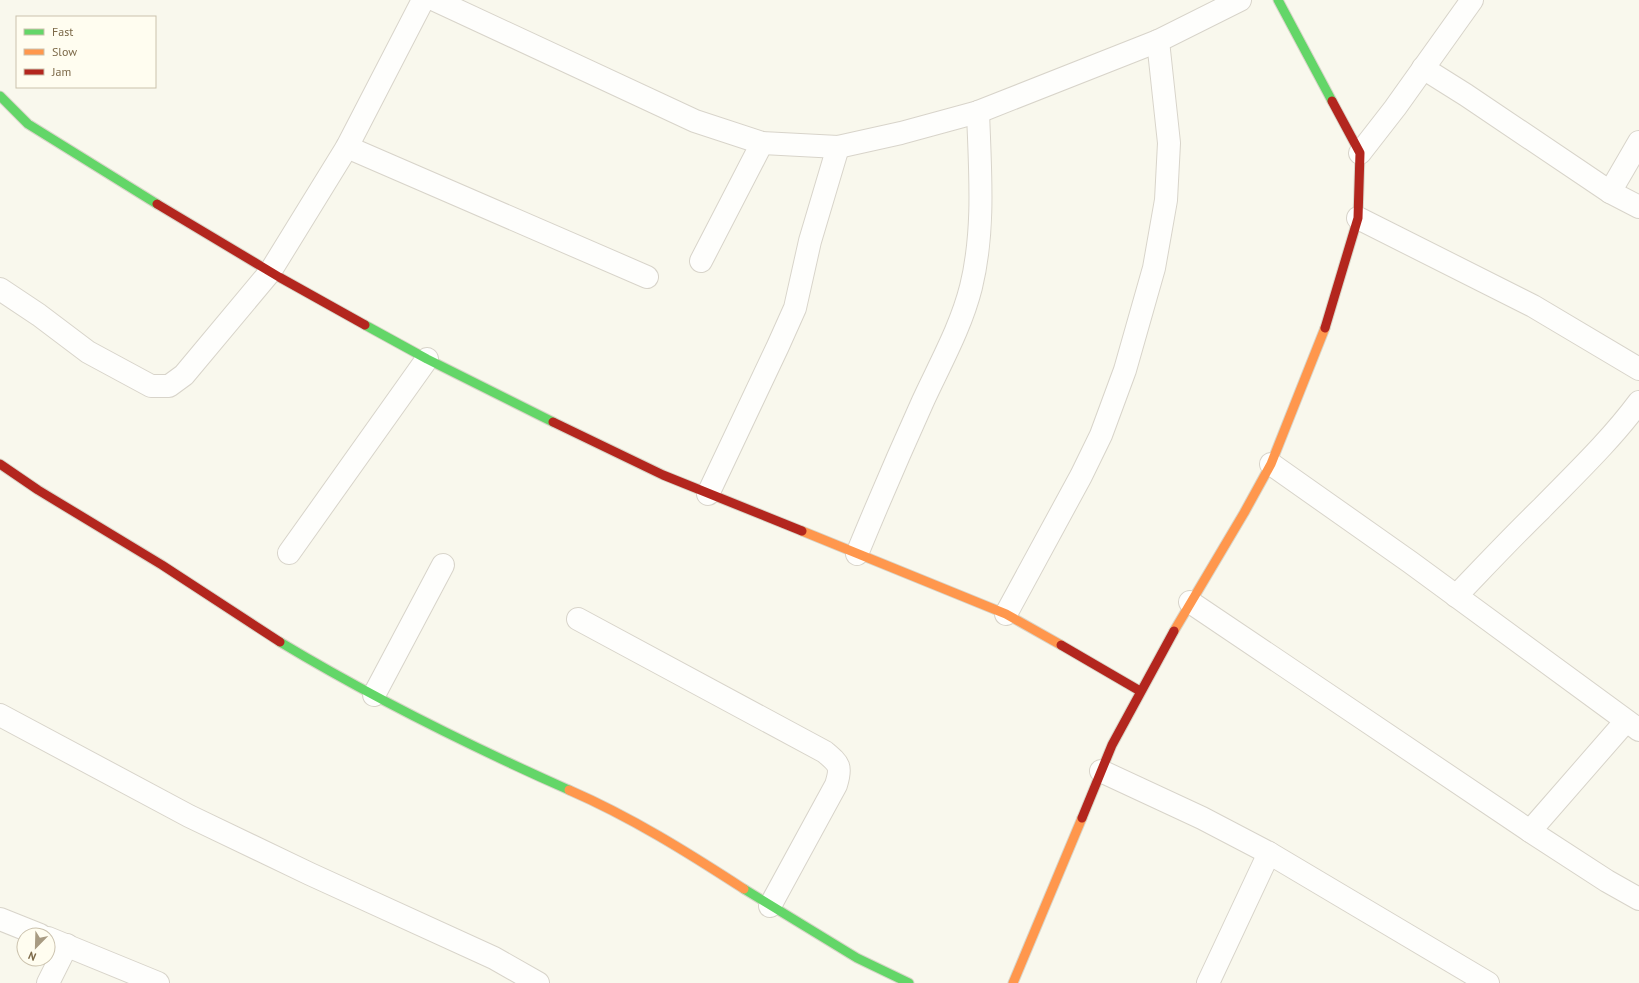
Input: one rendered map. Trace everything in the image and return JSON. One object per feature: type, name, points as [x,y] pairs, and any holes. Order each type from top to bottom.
[{"type":"street","points":[[0,289],[39,315],[88,352],[151,386],[169,386],[184,375],[270,272],[347,147],[422,0]]},
{"type":"street","points":[[435,0],[695,121],[762,143],[838,147],[901,133],[978,112],[1158,41],[1240,0]]},
{"type":"street","points":[[1013,983],[1101,771],[1140,691],[1271,464],[1329,318],[1358,218],[1360,153],[1278,0]]},
{"type":"street","points":[[1360,153],[1472,0]]},
{"type":"street","points":[[1006,614],[1077,483],[1101,435],[1125,370],[1154,268],[1166,200],[1168,143],[1158,41]]},
{"type":"street","points":[[1423,68],[1466,95],[1610,192],[1639,207]]},
{"type":"street","points":[[0,96],[28,124],[125,185],[270,272],[427,359],[528,411],[662,475],[1006,614],[1140,691]]},
{"type":"street","points":[[857,554],[895,463],[961,318],[971,287],[977,254],[981,197],[978,112]]},
{"type":"street","points":[[1610,192],[1639,142]]},
{"type":"street","points":[[701,261],[762,143]]},
{"type":"street","points":[[347,147],[647,277]]},
{"type":"street","points":[[708,494],[795,308],[810,241],[838,147]]},
{"type":"street","points":[[1358,218],[1533,306],[1639,369]]},
{"type":"street","points":[[289,553],[427,359]]},
{"type":"street","points":[[1456,596],[1582,469],[1625,421],[1639,402]]},
{"type":"street","points":[[0,464],[38,490],[162,565],[263,632],[329,672],[482,751],[608,807],[682,849],[770,906],[857,958],[909,983]]},
{"type":"street","points":[[1271,464],[1456,596],[1632,725],[1530,831]]},
{"type":"street","points":[[374,695],[443,565]]},
{"type":"street","points":[[1190,602],[1530,831],[1639,900]]},
{"type":"street","points":[[578,619],[825,752],[836,762],[840,772],[836,785],[770,906]]},
{"type":"street","points":[[0,715],[189,816],[310,874],[494,958],[538,983]]},
{"type":"street","points":[[1101,771],[1202,818],[1269,853],[1488,983]]},
{"type":"street","points":[[1208,983],[1269,853]]},
{"type":"street","points":[[0,919],[20,927]]},
{"type":"street","points":[[48,983],[58,942],[157,983]]},
{"type":"traffic: fast","points":[[1278,0],[1332,101]]},
{"type":"traffic: fast","points":[[0,96],[28,124],[157,204]]},
{"type":"traffic: fast","points":[[365,325],[427,359],[553,422]]},
{"type":"traffic: fast","points":[[280,642],[386,702],[495,756],[569,790]]},
{"type":"traffic: fast","points":[[744,889],[857,958],[909,983]]},
{"type":"traffic: slow","points":[[1174,631],[1244,513],[1271,464],[1325,328]]},
{"type":"traffic: slow","points":[[802,531],[1006,614],[1061,645]]},
{"type":"traffic: slow","points":[[569,790],[637,823],[744,889]]},
{"type":"traffic: slow","points":[[1013,983],[1082,818]]},
{"type":"traffic: jam","points":[[1325,328],[1358,218],[1360,153],[1332,101]]},
{"type":"traffic: jam","points":[[157,204],[279,277],[365,325]]},
{"type":"traffic: jam","points":[[553,422],[663,475],[802,531]]},
{"type":"traffic: jam","points":[[0,464],[38,490],[162,565],[280,642]]},
{"type":"traffic: jam","points":[[1082,818],[1112,745],[1174,631]]},
{"type":"traffic: jam","points":[[1061,645],[1140,691]]}]
